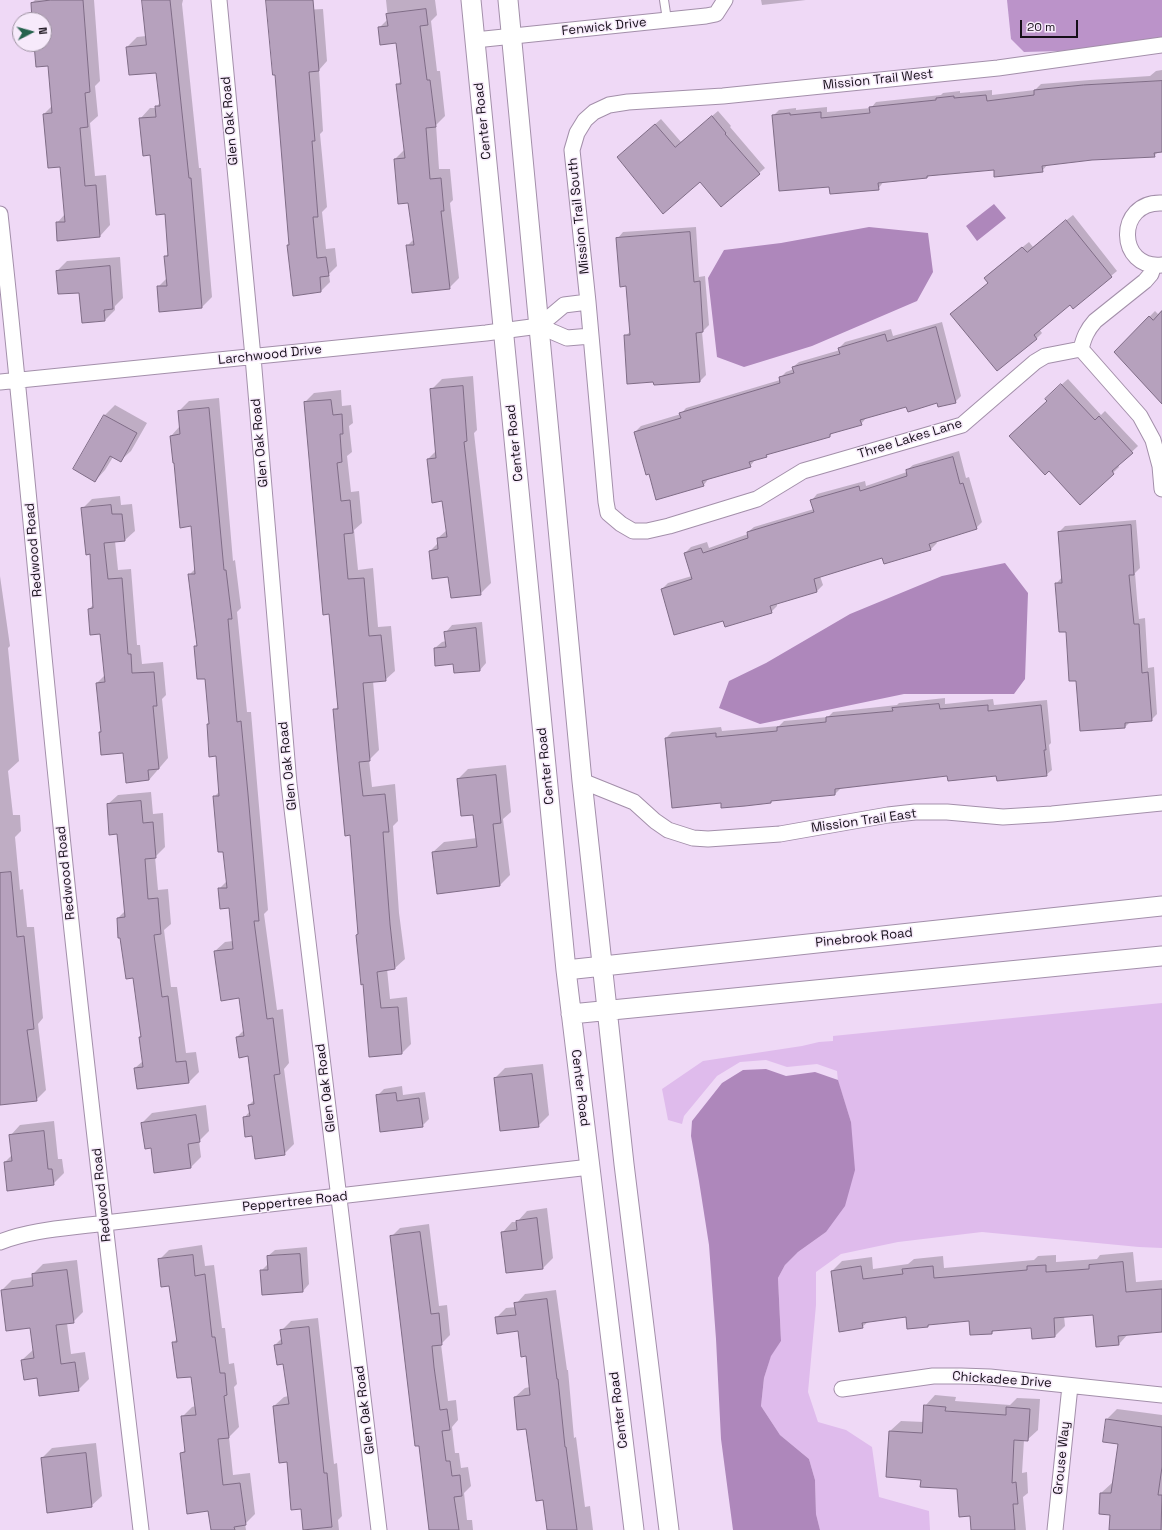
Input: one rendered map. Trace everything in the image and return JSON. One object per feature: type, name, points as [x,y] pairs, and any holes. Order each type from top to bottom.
[{"type":"street","name":"Glen Oak Road","points":[[219,0],[253,357],[289,784],[379,1530]]},
{"type":"street","name":"Center Road","points":[[472,0],[566,970],[634,1530]]},
{"type":"street","points":[[508,0],[582,781],[624,1164],[669,1530]]},
{"type":"street","name":"Fenwick Drive","points":[[475,40],[716,14],[725,0]]},
{"type":"street","name":"Mission Trail West","points":[[594,112],[609,105],[628,102],[724,96],[998,68],[1162,45]]},
{"type":"street","name":"Mission Trail South","points":[[594,112],[585,120],[577,133],[572,150],[588,302],[605,496],[608,513],[614,519]]},
{"type":"street","points":[[1162,203],[1150,204],[1137,211],[1131,219],[1127,233],[1130,248],[1136,256],[1144,262],[1158,265],[1145,281],[1095,321],[1084,336],[1081,349],[1140,416],[1153,440],[1160,466],[1162,489]]},
{"type":"street","name":"Redwood Road","points":[[0,214],[18,380],[59,816],[141,1530]]},
{"type":"street","points":[[539,326],[564,305],[588,302]]},
{"type":"street","name":"Larchwood Drive","points":[[0,382],[504,332],[539,326]]},
{"type":"street","points":[[539,326],[567,338],[591,336]]},
{"type":"street","name":"Three Lakes Lane","points":[[614,519],[633,531],[647,531],[669,526],[757,499],[804,471],[962,425],[1035,362],[1045,356],[1081,349]]},
{"type":"street","name":"Mission Trail East","points":[[582,781],[634,802],[668,830],[678,835],[708,839],[780,834],[888,815],[915,812],[947,812],[1003,817],[1052,814],[1162,803]]},
{"type":"street","name":"Pinebrook Road","points":[[566,970],[1162,906]]},
{"type":"street","points":[[571,1014],[1162,956]]},
{"type":"street","name":"Peppertree Road","points":[[0,1242],[30,1233],[105,1223],[590,1167]]},
{"type":"street","name":"Chickadee Drive","points":[[842,1389],[933,1376],[961,1376],[990,1377],[1162,1395]]},
{"type":"street","name":"Grouse Way","points":[[1055,1530],[1070,1386]]},
{"type":"lane","points":[[664,0],[667,20]]},
{"type":"shaded area","points":[[1007,0],[1162,0],[1162,48],[1024,52],[1011,39]]},
{"type":"shaded area","points":[[994,204],[1006,218],[977,241],[966,226]]},
{"type":"shaded area","points":[[869,227],[928,233],[933,272],[917,301],[812,346],[744,367],[717,357],[708,278],[724,250],[781,243]]},
{"type":"shaded area","points":[[1005,563],[1028,593],[1025,679],[1014,694],[904,694],[760,724],[719,708],[729,681],[766,663],[850,614],[942,576]]},
{"type":"shaded area","points":[[1162,1003],[1162,1248],[982,1232],[898,1242],[841,1254],[816,1272],[816,1305],[808,1392],[818,1422],[846,1430],[872,1447],[879,1497],[929,1511],[930,1530],[820,1530],[816,1514],[815,1480],[809,1459],[780,1435],[761,1406],[764,1378],[771,1355],[781,1341],[778,1278],[785,1265],[798,1252],[826,1232],[851,1122],[838,1081],[837,1071],[817,1064],[787,1067],[766,1060],[740,1062],[717,1076],[684,1116],[682,1124],[668,1120],[662,1089],[703,1061],[833,1041],[833,1036]]},
{"type":"shaded area","points":[[766,1069],[786,1076],[815,1072],[838,1080],[851,1122],[855,1170],[845,1206],[826,1232],[798,1252],[785,1265],[778,1278],[781,1341],[771,1356],[764,1378],[761,1406],[780,1435],[809,1459],[815,1480],[816,1514],[820,1530],[733,1530],[721,1439],[709,1245],[691,1136],[692,1121],[722,1083],[743,1070]]},
{"type":"building","points":[[51,0],[83,0],[90,92],[85,93],[88,127],[80,128],[85,186],[96,185],[100,237],[57,241],[56,222],[65,222],[60,167],[48,168],[43,114],[52,113],[48,66],[36,67],[35,52],[52,52],[52,12],[32,12],[31,3]]},
{"type":"building","points":[[142,0],[170,0],[189,178],[191,178],[202,308],[159,312],[157,286],[167,286],[164,256],[168,256],[165,214],[156,215],[150,155],[143,156],[139,118],[156,117],[155,106],[160,106],[156,73],[129,75],[126,47],[146,45]]},
{"type":"building","points":[[266,0],[313,0],[319,71],[309,72],[315,141],[312,141],[318,217],[313,217],[317,258],[326,257],[329,276],[320,277],[321,292],[293,296],[287,245],[289,245],[275,75],[273,75]]},
{"type":"building","points":[[426,9],[428,25],[420,26],[427,80],[430,80],[436,127],[426,128],[430,179],[441,178],[444,211],[441,211],[450,289],[412,293],[406,245],[414,245],[408,203],[398,204],[394,159],[405,158],[396,84],[401,84],[396,43],[380,45],[378,27],[388,26],[386,14]]},
{"type":"building","points":[[1162,81],[1162,152],[1154,153],[1155,157],[1092,160],[1042,166],[1043,172],[994,177],[994,170],[927,176],[927,178],[878,183],[879,190],[830,194],[829,187],[779,191],[772,115],[821,112],[821,118],[870,113],[869,107],[936,100],[936,98],[954,96],[954,98],[986,95],[987,101],[1034,95],[1034,90],[1083,85]]},
{"type":"building","points":[[712,116],[726,133],[725,134],[760,174],[721,207],[700,182],[663,214],[617,157],[655,124],[675,147]]},
{"type":"building","points":[[1066,220],[1112,277],[1073,309],[1070,305],[1034,335],[1037,339],[997,371],[950,314],[988,283],[984,278],[1022,247],[1027,252]]},
{"type":"building","points":[[690,232],[694,282],[700,281],[703,332],[696,333],[700,382],[654,385],[653,382],[627,384],[624,335],[630,335],[626,286],[620,287],[616,238]]},
{"type":"building","points":[[110,266],[113,309],[104,310],[105,321],[82,323],[79,293],[58,294],[56,271]]},
{"type":"building","points":[[1162,311],[1162,404],[1114,352],[1149,316],[1153,320]]},
{"type":"building","points":[[936,327],[956,403],[938,407],[937,403],[908,412],[906,407],[860,420],[862,425],[830,434],[830,437],[766,455],[767,457],[749,462],[751,467],[702,481],[704,486],[656,500],[649,474],[646,475],[634,432],[681,418],[679,413],[780,383],[779,377],[794,373],[792,367],[840,354],[838,348],[885,334],[887,341]]},
{"type":"building","points":[[1061,384],[1095,420],[1099,416],[1133,453],[1112,471],[1114,474],[1080,505],[1049,471],[1045,475],[1009,436],[1047,401],[1045,399]]},
{"type":"building","points":[[463,386],[467,441],[464,442],[481,595],[451,598],[448,577],[432,579],[429,551],[438,549],[437,538],[447,537],[442,501],[432,503],[427,459],[436,458],[430,389]]},
{"type":"building","points":[[331,400],[333,415],[342,414],[343,434],[340,434],[342,462],[337,463],[341,501],[350,500],[353,533],[344,534],[348,579],[364,578],[369,636],[381,635],[386,681],[363,683],[370,761],[359,762],[363,796],[385,794],[389,832],[383,832],[395,969],[377,972],[381,1008],[398,1007],[402,1054],[369,1057],[363,984],[361,985],[356,935],[358,934],[350,835],[345,836],[333,709],[338,709],[329,614],[323,615],[304,402]]},
{"type":"building","points":[[209,408],[224,570],[226,570],[232,619],[228,619],[237,722],[241,721],[248,794],[259,921],[254,921],[267,1019],[273,1018],[280,1074],[274,1075],[285,1155],[255,1159],[252,1136],[245,1137],[243,1117],[250,1116],[248,1105],[254,1104],[248,1056],[239,1058],[236,1037],[244,1036],[239,998],[221,1001],[214,951],[233,949],[229,908],[220,909],[218,888],[227,888],[223,852],[218,852],[213,796],[219,796],[216,756],[209,757],[207,724],[209,724],[205,679],[197,679],[194,646],[197,646],[188,574],[195,574],[191,526],[180,528],[170,436],[180,434],[178,411]]},
{"type":"building","points":[[104,415],[137,433],[121,462],[110,456],[95,482],[73,469]]},
{"type":"building","points":[[953,457],[960,484],[963,483],[977,529],[929,544],[931,550],[884,564],[882,558],[814,579],[817,592],[770,606],[772,613],[725,627],[723,621],[674,635],[661,589],[692,579],[684,553],[701,548],[703,553],[748,538],[747,532],[814,512],[810,500],[859,486],[860,491],[907,476],[906,470]]},
{"type":"building","points":[[111,505],[112,514],[122,514],[125,541],[104,543],[108,579],[122,578],[128,654],[131,654],[132,673],[154,672],[157,706],[153,706],[159,769],[148,770],[149,780],[126,783],[123,753],[101,755],[99,732],[101,732],[96,683],[105,682],[100,634],[90,635],[88,609],[93,608],[90,554],[86,555],[81,508]]},
{"type":"building","points":[[1131,525],[1134,575],[1129,575],[1134,624],[1139,624],[1142,673],[1148,672],[1152,721],[1125,723],[1125,728],[1080,731],[1076,681],[1069,681],[1066,632],[1059,632],[1055,583],[1062,583],[1058,532]]},
{"type":"building","points":[[476,628],[480,671],[454,673],[453,664],[435,666],[434,648],[446,647],[444,632]]},
{"type":"building","points":[[939,704],[940,709],[988,705],[988,711],[1041,705],[1047,776],[997,781],[996,776],[948,781],[947,776],[835,789],[835,795],[771,801],[771,803],[721,808],[721,803],[672,808],[665,738],[716,733],[716,737],[777,731],[777,727],[826,722],[826,717],[893,711],[892,708]]},
{"type":"building","points":[[496,775],[501,823],[493,824],[500,886],[437,894],[432,852],[477,847],[473,815],[461,816],[457,779]]},
{"type":"building","points":[[141,801],[143,823],[153,822],[156,858],[145,859],[148,899],[158,898],[161,934],[154,935],[162,997],[168,996],[176,1062],[186,1061],[189,1083],[137,1089],[134,1068],[143,1067],[139,1037],[141,1037],[133,978],[126,979],[120,938],[118,938],[117,918],[125,917],[117,834],[109,835],[107,804]]},
{"type":"building","points":[[11,872],[17,937],[24,936],[34,1029],[27,1030],[37,1101],[0,1105],[0,873]]},
{"type":"building","points":[[532,1074],[539,1127],[500,1131],[494,1078]]},
{"type":"building","points":[[396,1093],[397,1101],[419,1098],[423,1127],[380,1132],[376,1095]]},
{"type":"building","points":[[196,1115],[200,1142],[188,1144],[191,1168],[154,1173],[151,1148],[145,1149],[141,1123]]},
{"type":"building","points":[[44,1131],[48,1169],[52,1169],[54,1185],[7,1191],[4,1162],[12,1161],[9,1135]]},
{"type":"building","points":[[537,1218],[543,1269],[506,1273],[501,1232],[517,1230],[516,1221]]},
{"type":"building","points":[[420,1232],[431,1314],[439,1313],[442,1345],[432,1346],[440,1410],[447,1409],[450,1430],[442,1431],[446,1461],[450,1461],[452,1476],[460,1475],[462,1496],[454,1497],[459,1530],[429,1530],[419,1446],[415,1446],[390,1236]]},
{"type":"building","points":[[300,1254],[303,1292],[262,1295],[260,1270],[268,1270],[267,1256]]},
{"type":"building","points":[[193,1255],[195,1276],[205,1274],[212,1337],[215,1337],[220,1373],[225,1373],[227,1395],[224,1396],[229,1438],[218,1439],[223,1485],[240,1483],[246,1525],[234,1527],[235,1530],[211,1530],[208,1511],[187,1514],[180,1453],[185,1452],[181,1416],[196,1415],[191,1377],[177,1378],[172,1342],[177,1342],[169,1286],[161,1287],[158,1259]]},
{"type":"building","points":[[1123,1262],[1126,1292],[1162,1289],[1162,1332],[1118,1336],[1119,1345],[1096,1347],[1093,1315],[1054,1318],[1055,1337],[1032,1339],[1031,1328],[992,1331],[992,1334],[970,1335],[969,1321],[928,1325],[928,1327],[907,1329],[906,1317],[862,1323],[863,1328],[839,1332],[831,1271],[861,1266],[863,1279],[903,1274],[902,1269],[933,1266],[934,1278],[1027,1270],[1027,1266],[1046,1265],[1046,1272],[1089,1269],[1089,1265]]},
{"type":"building","points":[[67,1270],[74,1323],[56,1325],[61,1364],[75,1362],[79,1391],[39,1396],[37,1378],[24,1380],[21,1360],[34,1358],[30,1328],[6,1331],[1,1290],[33,1286],[32,1274]]},
{"type":"building","points":[[547,1299],[558,1379],[565,1447],[577,1530],[547,1530],[543,1500],[536,1501],[526,1429],[517,1430],[514,1397],[530,1395],[526,1356],[521,1357],[518,1331],[497,1334],[495,1317],[516,1315],[514,1303]]},
{"type":"building","points":[[309,1327],[324,1473],[327,1473],[332,1527],[303,1530],[301,1509],[291,1510],[287,1462],[279,1463],[273,1406],[289,1404],[283,1364],[277,1365],[274,1345],[282,1344],[280,1330]]},
{"type":"building","points":[[924,1405],[946,1407],[945,1411],[1006,1415],[1006,1407],[1030,1409],[1028,1441],[1014,1440],[1012,1483],[1016,1482],[1018,1504],[1013,1504],[1015,1530],[971,1530],[970,1516],[959,1517],[957,1489],[920,1487],[921,1480],[886,1477],[889,1431],[922,1433]]},
{"type":"building","points":[[1106,1419],[1162,1427],[1162,1467],[1158,1495],[1162,1495],[1161,1530],[1109,1530],[1110,1515],[1099,1514],[1100,1493],[1111,1493],[1118,1444],[1103,1442]]},
{"type":"building","points":[[86,1453],[92,1507],[47,1513],[41,1458]]}]
